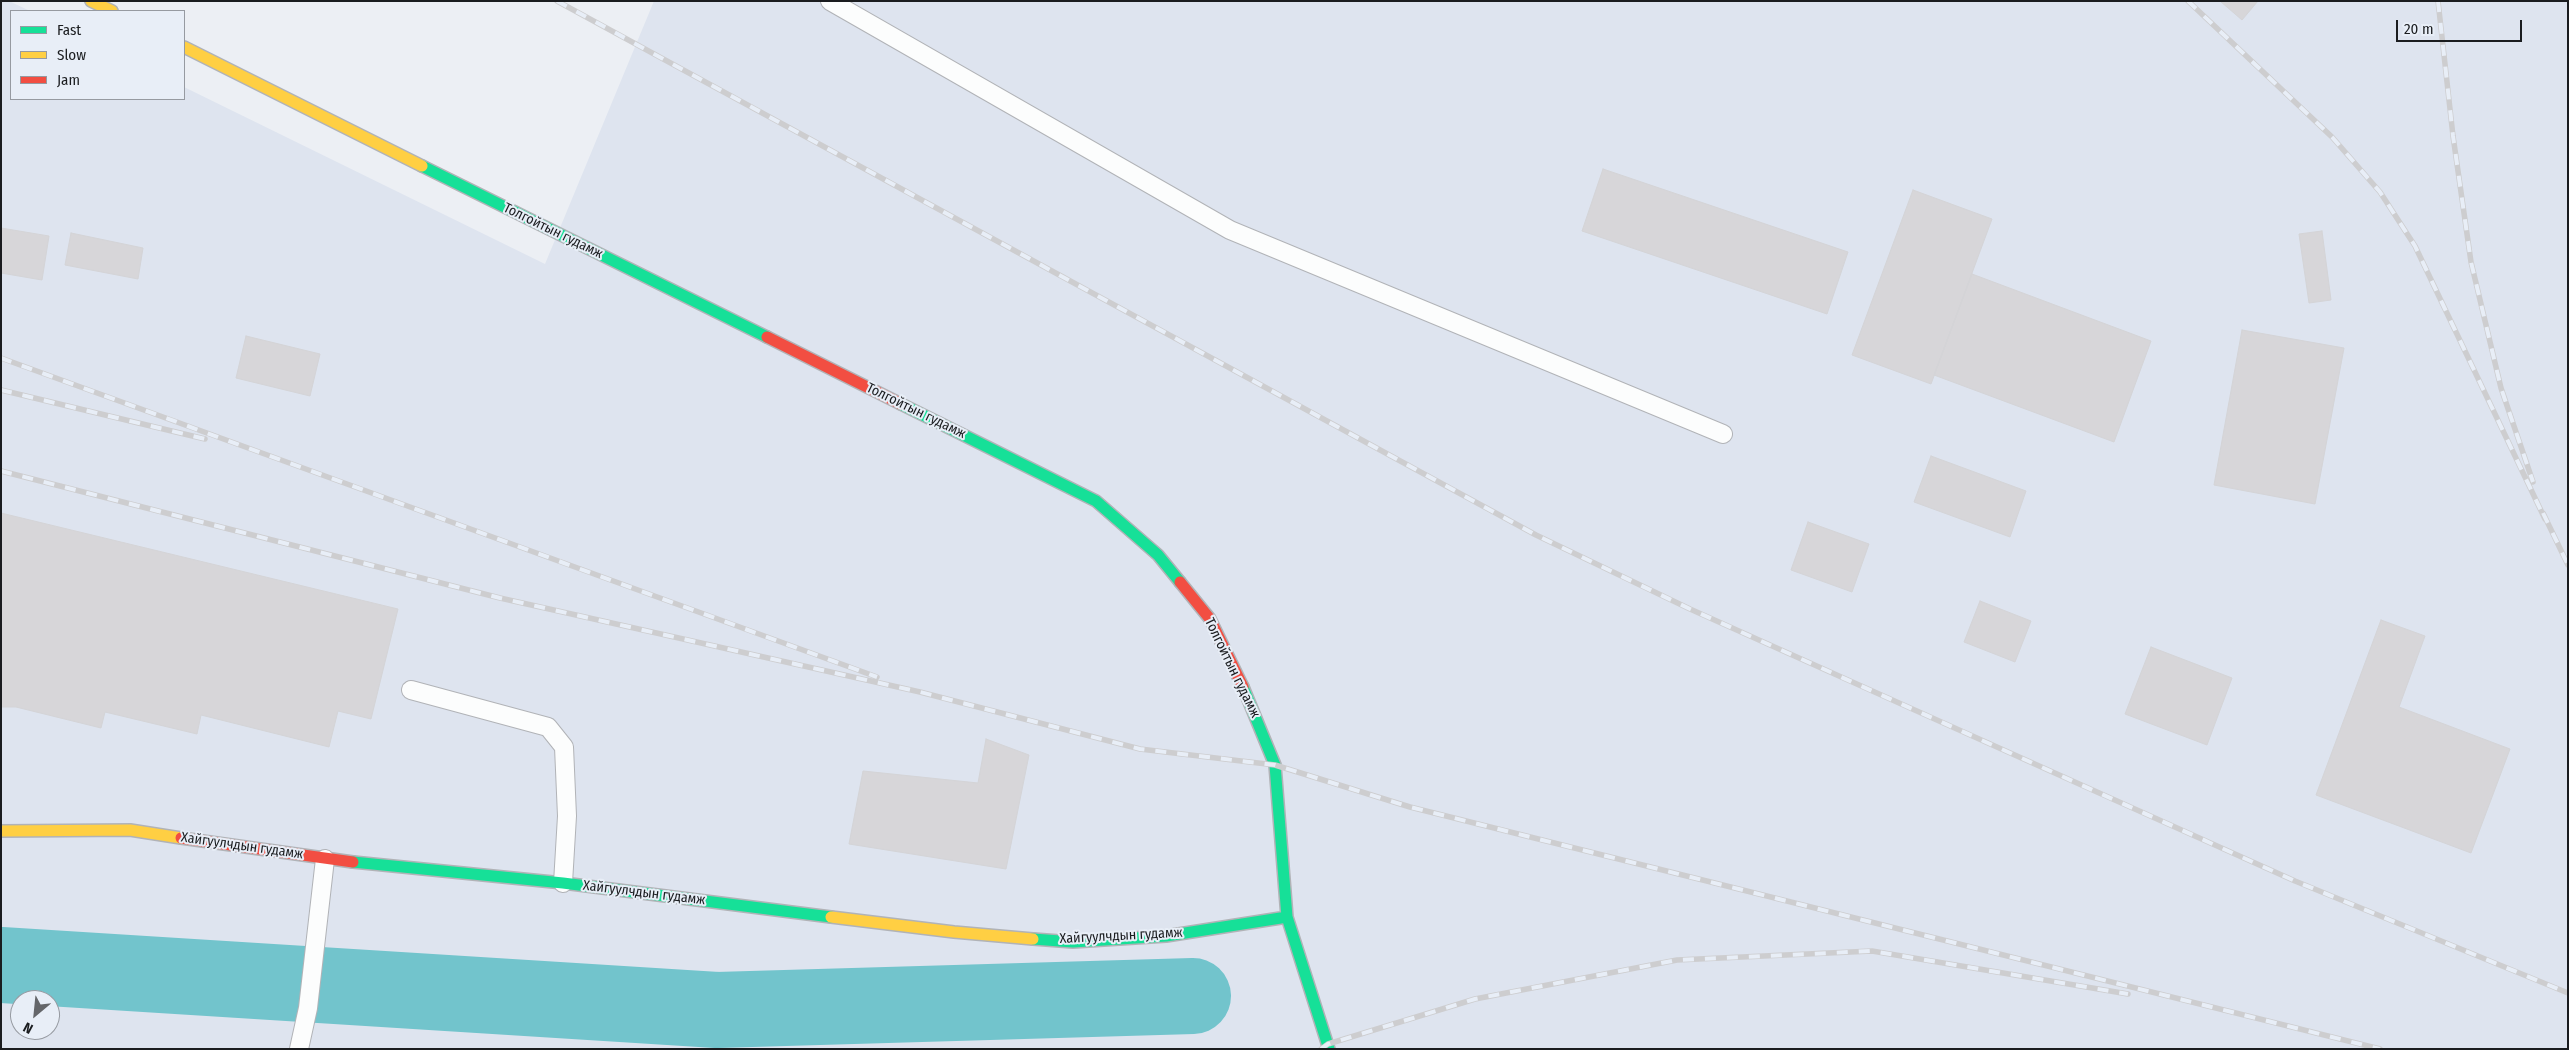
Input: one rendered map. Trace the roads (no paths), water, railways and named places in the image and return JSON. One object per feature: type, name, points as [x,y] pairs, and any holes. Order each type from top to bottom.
[{"type":"main road","points":[[92,1],[110,10]]},
{"type":"main road","name":"Толгойтын гудамж","points":[[185,47],[1096,500],[1158,555],[1210,619],[1244,689],[1276,765],[1287,917],[1330,1049]]},
{"type":"main road","name":"Хайгуулчдын гудамж","points":[[1,831],[130,830],[325,859],[563,883],[944,931],[1073,942],[1166,936],[1287,917]]},
{"type":"lane","points":[[830,1],[1230,230],[1723,434]]},
{"type":"lane","points":[[411,690],[548,727],[564,747],[567,816],[563,883]]},
{"type":"lane","points":[[300,1049],[308,1008],[313,949],[325,859]]},
{"type":"waterway","points":[[1,965],[717,1010],[1193,996]]},
{"type":"railway","points":[[557,1],[1536,535],[1690,609],[2295,881],[2568,993]]},
{"type":"railway","points":[[2188,1],[2332,137],[2380,192],[2415,246],[2545,519]]},
{"type":"railway","points":[[2438,1],[2453,136],[2471,262],[2501,388],[2533,482]]},
{"type":"railway","points":[[1,358],[877,677]]},
{"type":"railway","points":[[1,390],[205,439]]},
{"type":"railway","points":[[1,471],[500,598],[920,692],[1140,749],[1275,765],[1410,807],[2380,1049]]},
{"type":"railway","points":[[2543,513],[2568,565]]},
{"type":"railway","points":[[1321,1049],[1328,1044],[1475,999],[1677,960],[1872,951],[2128,994]]}]
